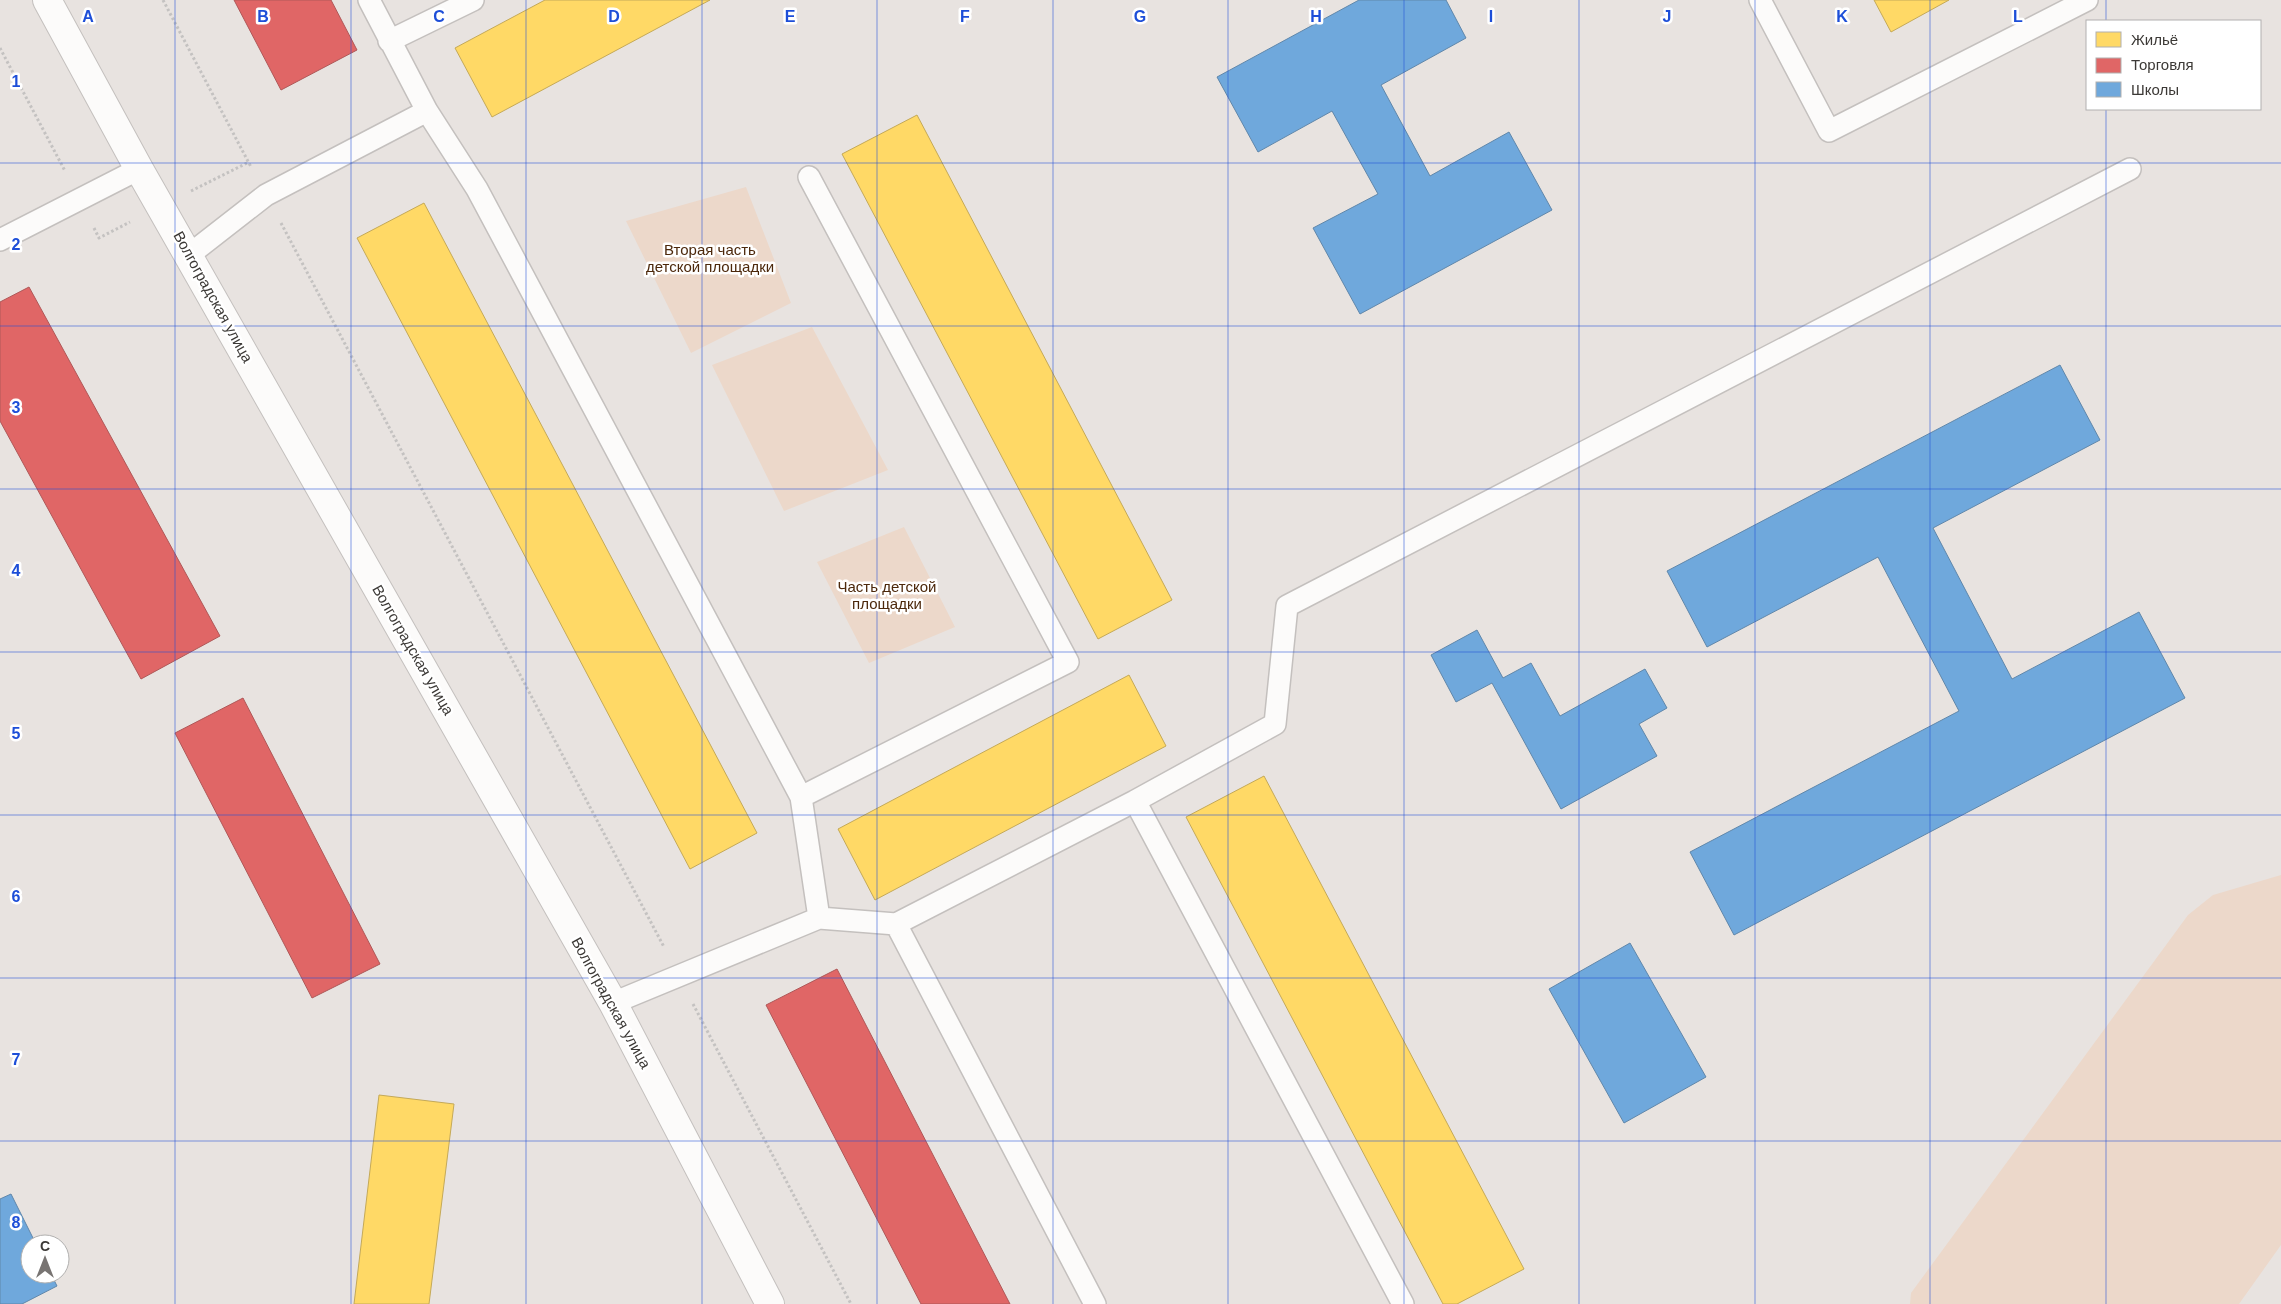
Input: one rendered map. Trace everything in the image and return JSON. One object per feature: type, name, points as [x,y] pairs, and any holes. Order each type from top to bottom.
[{"type":"main road","name":"Волгоградская улица","points":[[47,0],[139,169],[613,1003],[770,1304]]},
{"type":"lane","points":[[369,0],[426,111],[477,189],[801,797],[818,918]]},
{"type":"lane","points":[[389,41],[473,0]]},
{"type":"lane","points":[[1760,0],[1829,131],[2087,0]]},
{"type":"lane","points":[[189,254],[266,195],[426,111]]},
{"type":"lane","points":[[0,240],[139,169]]},
{"type":"lane","points":[[613,1003],[818,918],[896,924],[1135,801],[1275,724],[1287,606],[2130,169]]},
{"type":"lane","points":[[801,797],[1068,662],[809,177]]},
{"type":"lane","points":[[1135,801],[1403,1304]]},
{"type":"lane","points":[[896,924],[1095,1304]]},
{"type":"path","points":[[163,0],[852,1304]]},
{"type":"green space","name":"Вторая часть детской площадки","points":[[746,187],[791,303],[691,353],[626,221]]},
{"type":"green space","points":[[812,327],[888,470],[784,511],[712,365]]},
{"type":"green space","name":"Часть детской площадки","points":[[904,527],[955,627],[869,663],[817,562]]},
{"type":"green space","points":[[2281,875],[2281,1245],[2239,1304],[1910,1304],[1911,1293],[2188,915],[2213,895]]},
{"type":"building: Жильё","points":[[545,0],[710,0],[492,117],[455,48]]},
{"type":"building: Жильё","points":[[1874,0],[1949,0],[1891,32]]},
{"type":"building: Жильё","points":[[917,115],[1172,600],[1098,639],[842,154]]},
{"type":"building: Жильё","points":[[424,203],[757,833],[690,869],[357,238]]},
{"type":"building: Жильё","points":[[1129,675],[1166,746],[875,900],[838,829]]},
{"type":"building: Жильё","points":[[1264,776],[1524,1269],[1457,1304],[1443,1304],[1186,817]]},
{"type":"building: Жильё","points":[[379,1095],[454,1104],[429,1304],[354,1304]]},
{"type":"building: Торговля","points":[[234,0],[331,0],[357,50],[281,90]]},
{"type":"building: Торговля","points":[[29,287],[220,636],[141,679],[0,421],[0,302]]},
{"type":"building: Торговля","points":[[243,698],[380,964],[312,998],[175,733]]},
{"type":"building: Торговля","points":[[837,969],[1010,1304],[921,1304],[766,1005]]},
{"type":"building: Школы","points":[[1359,0],[1446,0],[1466,38],[1381,85],[1430,176],[1509,132],[1552,210],[1360,314],[1313,228],[1378,194],[1332,111],[1258,152],[1217,77]]},
{"type":"building: Школы","points":[[2060,365],[2100,440],[1933,528],[2012,679],[2139,612],[2185,698],[1734,935],[1690,852],[1959,711],[1878,557],[1707,647],[1667,571]]},
{"type":"building: Школы","points":[[1477,630],[1503,678],[1531,663],[1560,716],[1645,669],[1667,708],[1639,724],[1657,756],[1561,809],[1492,683],[1456,702],[1431,655]]},
{"type":"building: Школы","points":[[1630,943],[1706,1077],[1624,1123],[1549,989]]},
{"type":"building: Школы","points":[[11,1194],[31,1234],[20,1234],[20,1284],[56,1284],[57,1286],[22,1304],[0,1304],[0,1199]]}]
